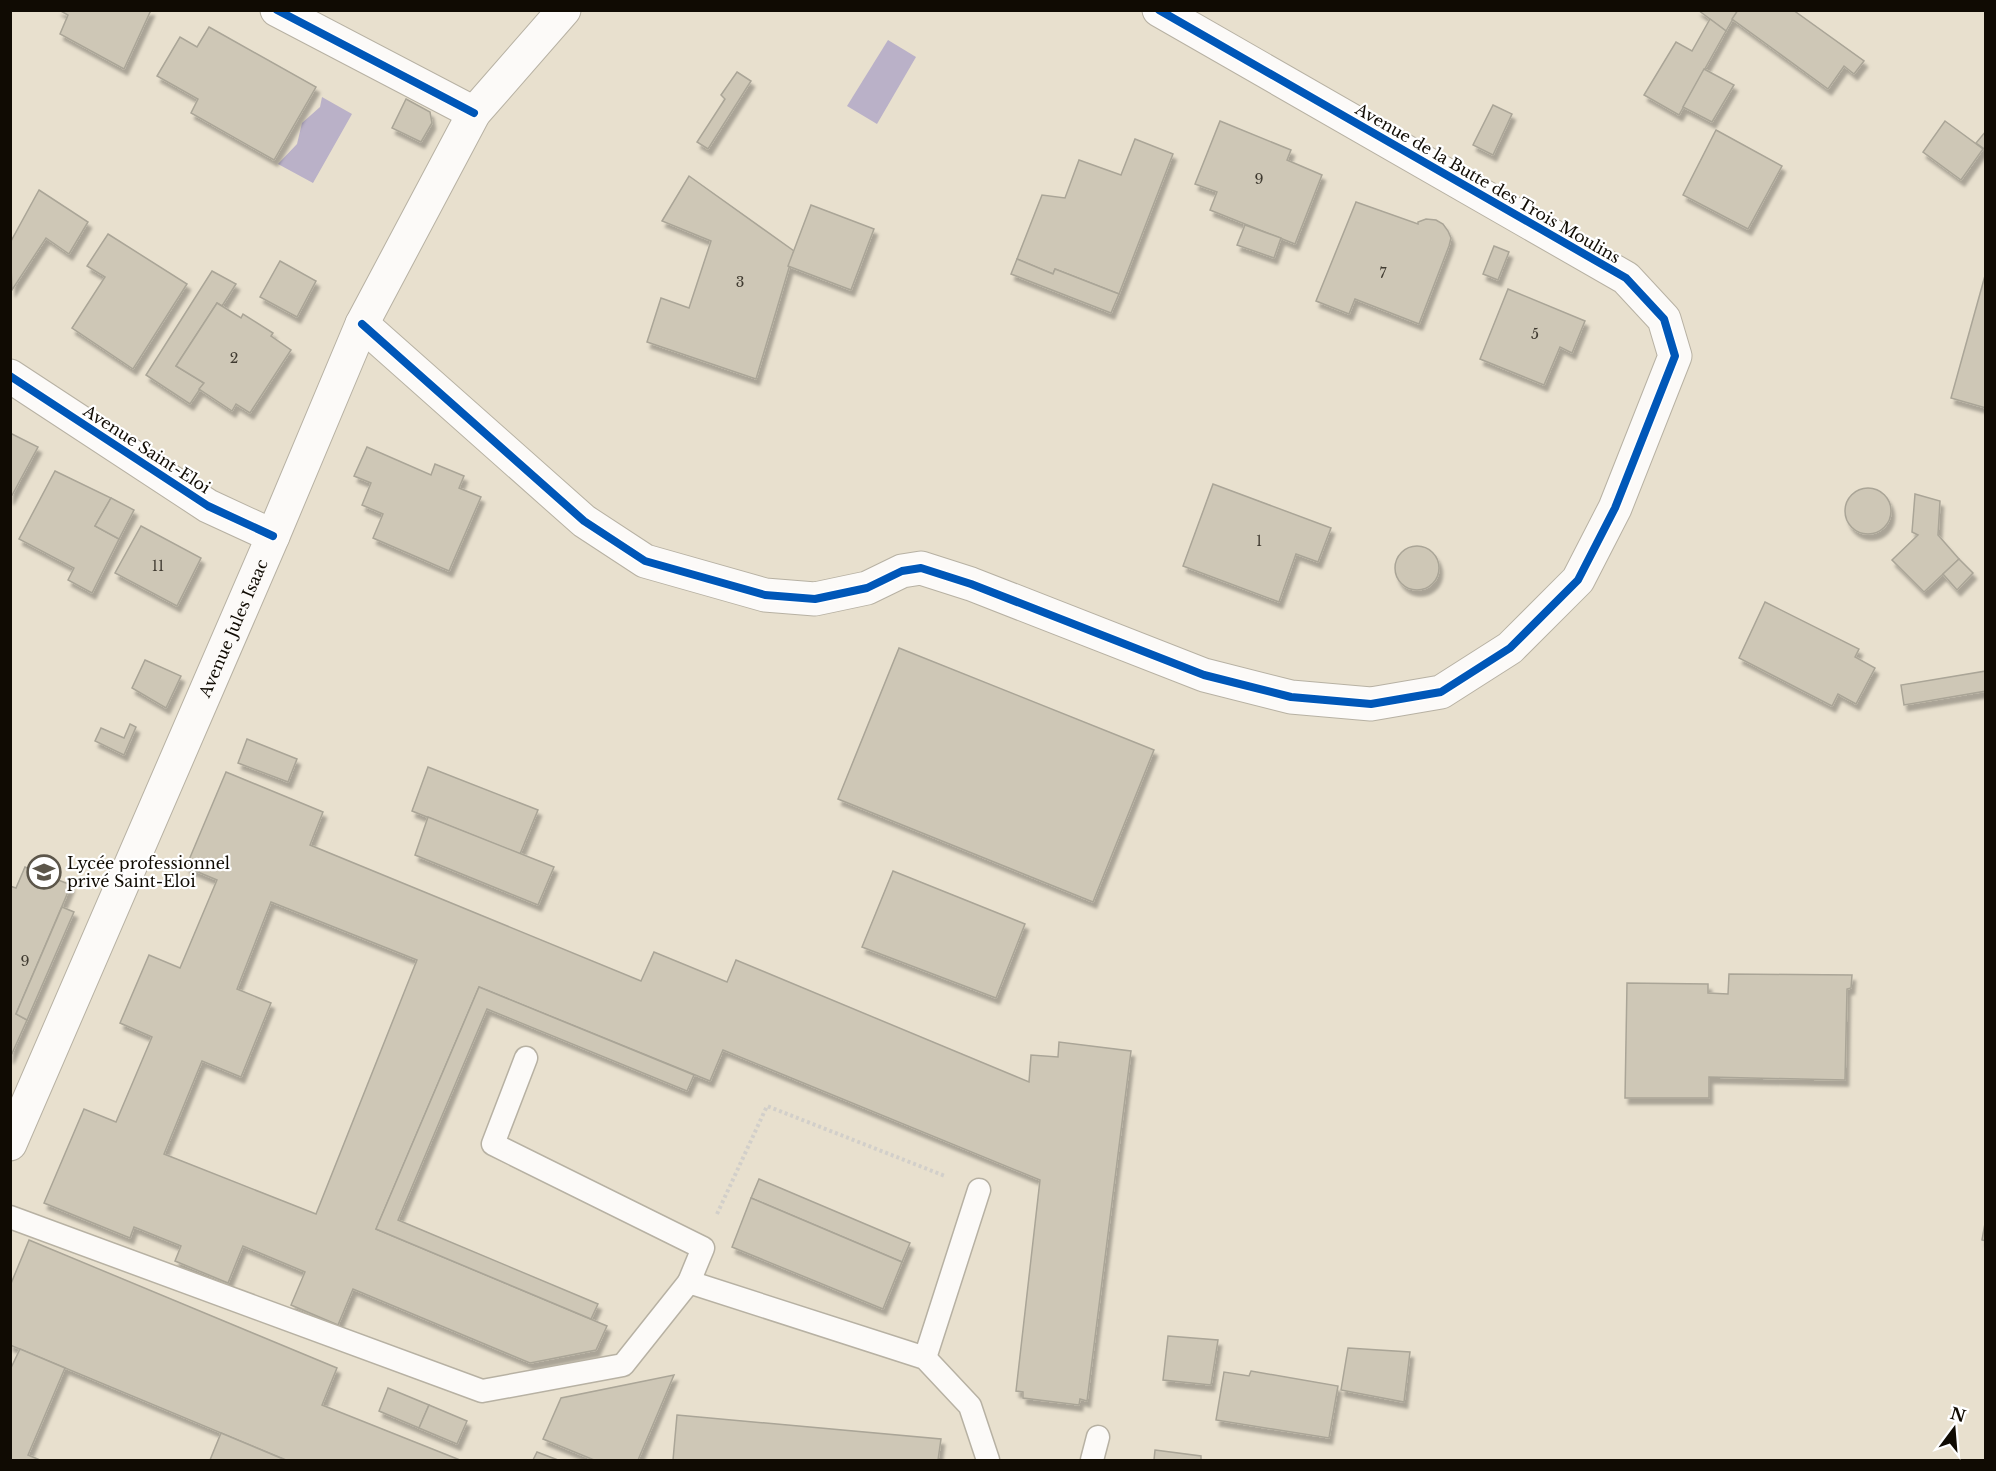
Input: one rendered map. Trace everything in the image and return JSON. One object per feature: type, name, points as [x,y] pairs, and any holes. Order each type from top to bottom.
[{"type":"street","points":[[277,10],[474,113]]},
{"type":"street","name":"Avenue Jules Isaac","points":[[10,1144],[273,536],[362,324],[474,113],[564,10]]},
{"type":"street","name":"Avenue de la Butte des Trois Moulins","points":[[362,324],[584,521],[645,561],[765,595],[815,599],[867,588],[902,571],[921,568],[971,584],[1204,675],[1291,697],[1371,704],[1441,693],[1510,648],[1578,580],[1615,508],[1675,356],[1664,319],[1626,278],[1159,10]]},
{"type":"street","name":"Avenue Saint-Eloi","points":[[10,376],[208,506],[273,536]]},
{"type":"lane","points":[[10,1217],[482,1391],[623,1365],[689,1282],[703,1248],[493,1144],[526,1058]]},
{"type":"lane","points":[[925,1358],[979,1190]]},
{"type":"lane","points":[[689,1282],[925,1358],[970,1406],[988,1461]]},
{"type":"lane","points":[[1092,1461],[1098,1437]]},
{"type":"path","points":[[723,1200],[767,1106],[924,1168]]},
{"type":"shaded area","points":[[888,40],[916,57],[877,124],[847,106]]},
{"type":"shaded area","points":[[322,97],[352,114],[313,183],[278,164],[297,144],[302,123],[320,107]]},
{"type":"building","points":[[59,10],[151,10],[124,69],[60,34],[68,15]]},
{"type":"building","points":[[1698,10],[1738,10],[1726,31]]},
{"type":"building","points":[[1738,10],[1793,10],[1864,61],[1854,74],[1844,66],[1828,89],[1732,19]]},
{"type":"building","points":[[1710,19],[1726,31],[1679,115],[1644,95],[1676,42],[1692,51]]},
{"type":"building","points":[[209,27],[316,87],[274,160],[191,113],[198,99],[157,76],[180,37],[197,47]]},
{"type":"building","points":[[1704,69],[1734,85],[1712,122],[1683,107]]},
{"type":"building","points":[[737,72],[751,81],[708,149],[697,142],[725,99],[721,95]]},
{"type":"building","points":[[406,99],[430,112],[432,123],[421,142],[392,128]]},
{"type":"building","points":[[1493,105],[1512,114],[1493,155],[1473,145]]},
{"type":"building","points":[[1220,121],[1291,150],[1287,160],[1322,175],[1295,244],[1210,210],[1217,192],[1195,184]]},
{"type":"building","points":[[1945,121],[1983,149],[1961,180],[1923,152]]},
{"type":"building","points":[[1716,130],[1782,166],[1748,229],[1683,195]]},
{"type":"building","points":[[1986,131],[1986,150],[1976,143]]},
{"type":"building","points":[[1135,139],[1173,154],[1119,294],[1055,269],[1053,274],[1017,259],[1042,195],[1065,198],[1079,160],[1121,175]]},
{"type":"building","points":[[689,176],[794,251],[756,379],[647,342],[661,298],[689,308],[711,241],[662,221]]},
{"type":"building","points":[[39,190],[88,222],[69,254],[46,238],[12,290],[10,243]]},
{"type":"building","points":[[1356,202],[1418,224],[1426,219],[1436,220],[1448,231],[1451,238],[1449,246],[1419,324],[1355,299],[1349,314],[1316,301]]},
{"type":"building","points":[[811,205],[874,229],[851,290],[788,266]]},
{"type":"building","points":[[1245,225],[1281,238],[1274,258],[1237,245]]},
{"type":"building","points":[[108,234],[187,284],[133,369],[72,328],[105,277],[87,266]]},
{"type":"building","points":[[1494,246],[1509,252],[1498,280],[1483,274]]},
{"type":"building","points":[[1017,259],[1053,274],[1055,269],[1119,294],[1111,313],[1011,274]]},
{"type":"building","points":[[280,261],[316,281],[297,317],[260,297]]},
{"type":"building","points":[[212,271],[236,284],[222,306],[217,303],[176,366],[204,383],[190,404],[146,375]]},
{"type":"building","points":[[1986,272],[1986,408],[1951,398]]},
{"type":"building","points":[[1508,289],[1585,321],[1572,353],[1560,347],[1544,385],[1480,359]]},
{"type":"building","points":[[217,303],[241,318],[243,314],[273,333],[271,336],[291,350],[250,413],[236,404],[232,411],[199,389],[204,383],[176,366]]},
{"type":"building","points":[[10,433],[38,447],[10,499]]},
{"type":"building","points":[[367,447],[431,475],[435,464],[464,476],[459,488],[481,497],[449,571],[373,538],[383,514],[362,505],[371,483],[354,476]]},
{"type":"building","points":[[55,471],[111,498],[95,526],[119,539],[92,593],[68,580],[74,568],[19,539]]},
{"type":"building","points":[[1213,484],[1331,528],[1318,562],[1296,554],[1279,602],[1183,566]]},
{"type":"building","points":[[1868,488],[1884,495],[1891,511],[1884,527],[1868,534],[1852,527],[1845,511],[1852,495]]},
{"type":"building","points":[[1915,494],[1940,501],[1938,535],[1959,559],[1924,592],[1892,560],[1918,535],[1912,532]]},
{"type":"building","points":[[111,498],[134,510],[119,539],[95,526]]},
{"type":"building","points":[[141,526],[201,558],[177,606],[115,573]]},
{"type":"building","points":[[1417,546],[1425,547],[1433,552],[1438,560],[1438,576],[1433,584],[1425,589],[1417,590],[1409,589],[1401,584],[1396,576],[1395,568],[1396,560],[1401,552],[1409,547]]},
{"type":"building","points":[[1959,559],[1973,573],[1957,590],[1943,574]]},
{"type":"building","points":[[1765,602],[1859,649],[1855,657],[1875,668],[1856,704],[1838,694],[1832,706],[1739,658]]},
{"type":"building","points":[[899,648],[1154,750],[1093,902],[838,799]]},
{"type":"building","points":[[145,660],[181,676],[166,708],[132,688]]},
{"type":"building","points":[[1986,671],[1986,691],[1904,705],[1901,685]]},
{"type":"building","points":[[130,724],[136,727],[124,755],[95,741],[101,728],[124,738]]},
{"type":"building","points":[[247,739],[297,759],[288,782],[238,763]]},
{"type":"building","points":[[428,767],[538,810],[520,854],[412,811]]},
{"type":"building","points":[[226,772],[323,812],[310,845],[641,981],[654,952],[727,982],[736,960],[1029,1082],[1031,1055],[1058,1057],[1059,1042],[1131,1051],[1087,1401],[1080,1399],[1079,1405],[1023,1398],[1023,1392],[1016,1391],[1040,1180],[723,1050],[710,1081],[479,987],[376,1229],[607,1326],[596,1350],[530,1363],[353,1289],[338,1325],[291,1305],[305,1272],[243,1246],[228,1283],[175,1261],[181,1246],[134,1227],[130,1238],[44,1203],[84,1109],[116,1122],[152,1037],[120,1023],[149,955],[180,968],[217,880],[186,867]],"holes":[[[271,902],[417,960],[316,1214],[164,1154],[202,1061],[241,1077],[271,1003],[237,989]]]},
{"type":"building","points":[[428,817],[554,867],[538,905],[415,855]]},
{"type":"building","points":[[25,867],[71,885],[16,1014],[27,1020],[10,1058],[10,886],[16,888]]},
{"type":"building","points":[[893,871],[1025,924],[996,998],[862,947]]},
{"type":"building","points":[[62,907],[74,912],[27,1020],[16,1014]]},
{"type":"building","points":[[1729,974],[1852,975],[1851,988],[1847,989],[1845,1080],[1709,1077],[1709,1098],[1625,1098],[1627,983],[1708,984],[1708,993],[1728,994]]},
{"type":"building","points":[[479,987],[694,1075],[687,1091],[487,1009],[398,1220],[598,1304],[591,1319],[376,1229]]},
{"type":"building","points":[[759,1179],[910,1243],[902,1262],[751,1198]]},
{"type":"building","points":[[751,1198],[902,1262],[883,1309],[732,1247]]},
{"type":"building","points":[[1986,1218],[1986,1241],[1982,1240]]},
{"type":"building","points":[[29,1240],[337,1368],[322,1405],[460,1460],[286,1460],[10,1345],[10,1286]]},
{"type":"building","points":[[1168,1336],[1218,1340],[1211,1385],[1163,1380]]},
{"type":"building","points":[[1348,1348],[1410,1352],[1404,1402],[1341,1390]]},
{"type":"building","points":[[20,1349],[65,1368],[28,1455],[40,1460],[10,1460],[10,1370]]},
{"type":"building","points":[[1251,1371],[1338,1386],[1329,1438],[1216,1420],[1224,1372],[1249,1376]]},
{"type":"building","points":[[674,1375],[638,1460],[594,1460],[543,1439],[561,1398]]},
{"type":"building","points":[[388,1388],[429,1405],[419,1428],[379,1411]]},
{"type":"building","points":[[429,1405],[467,1421],[457,1444],[419,1428]]},
{"type":"building","points":[[677,1415],[941,1439],[938,1460],[673,1460]]},
{"type":"building","points":[[221,1433],[283,1459],[210,1460]]},
{"type":"building","points":[[1155,1450],[1201,1456],[1201,1460],[1154,1460]]},
{"type":"building","points":[[537,1452],[558,1460],[533,1460]]},
{"type":"cycle path","points":[[277,10],[474,113]]},
{"type":"cycle path","points":[[362,324],[584,521],[645,561],[765,595],[815,599],[867,588],[902,571],[921,568],[971,584],[1204,675],[1291,697],[1371,704],[1441,692],[1510,648],[1578,580],[1615,508],[1675,356],[1664,319],[1626,278],[1159,10]]},
{"type":"cycle path","points":[[10,376],[208,506],[273,536]]},
{"type":"place","name":"Lycée professionnel privé Saint-Eloi","points":[[44,872]]}]
